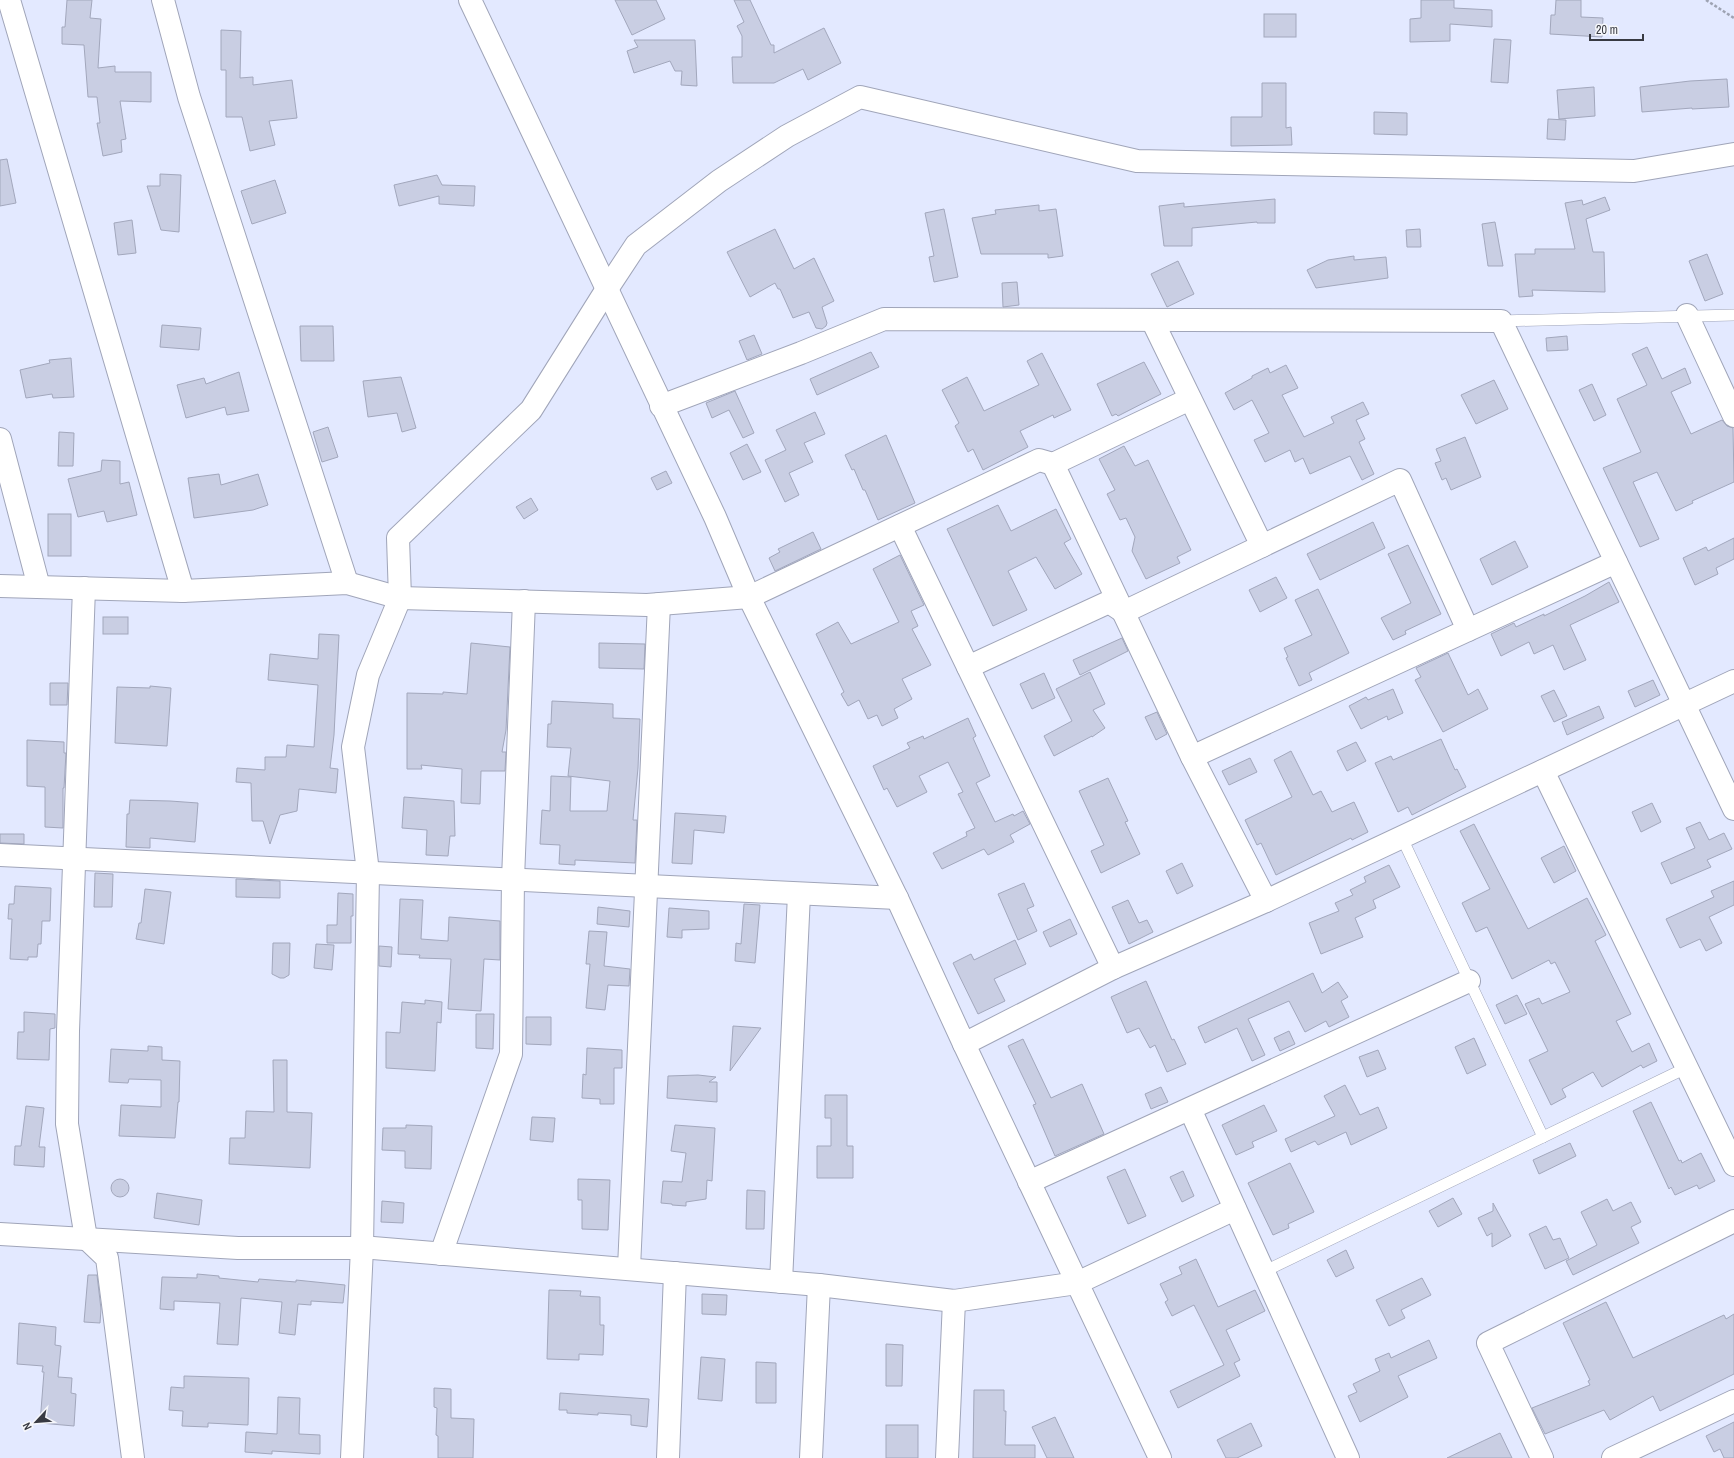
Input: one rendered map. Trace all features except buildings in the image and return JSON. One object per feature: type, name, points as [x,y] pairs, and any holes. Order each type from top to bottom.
[{"type":"street","points":[[9,0],[183,591]]},
{"type":"street","points":[[163,0],[189,97],[347,583]]},
{"type":"street","points":[[470,0],[661,406],[715,517],[749,597],[897,898],[964,1044],[1160,1458]]},
{"type":"street","points":[[352,1458],[362,1248],[368,872],[353,747],[368,675],[400,598],[398,538],[531,410],[636,245],[719,181],[787,136],[860,98],[1137,161],[1634,171],[1734,154]]},
{"type":"street","points":[[1687,316],[1734,416]]},
{"type":"street","points":[[661,406],[801,353],[884,319],[1501,321],[1734,809]]},
{"type":"street","points":[[1152,320],[1262,546]]},
{"type":"street","points":[[0,586],[183,591],[347,583],[400,598],[659,604],[749,597],[1039,460],[1053,464],[1190,399]]},
{"type":"street","points":[[0,439],[39,587]]},
{"type":"street","points":[[1053,464],[1192,757],[1266,901]]},
{"type":"street","points":[[1124,612],[1400,480],[1468,630]]},
{"type":"street","points":[[900,526],[1113,968]]},
{"type":"street","points":[[1192,757],[1616,562]]},
{"type":"street","points":[[84,588],[68,1023],[67,1124],[86,1238],[107,1258],[133,1458]]},
{"type":"street","points":[[442,1254],[511,1054],[513,879],[524,601]]},
{"type":"street","points":[[968,667],[1109,602],[1124,612]]},
{"type":"street","points":[[629,1268],[659,604]]},
{"type":"street","points":[[964,1044],[1113,968],[1266,901],[1734,681]]},
{"type":"street","points":[[1543,771],[1734,1165]]},
{"type":"street","points":[[0,855],[897,898]]},
{"type":"street","points":[[782,1282],[799,894]]},
{"type":"street","points":[[1029,1182],[1469,981]]},
{"type":"street","points":[[1190,1109],[1348,1458]]},
{"type":"street","points":[[0,1234],[238,1248],[362,1248],[629,1268],[819,1285],[954,1301],[1077,1283],[1235,1209]]},
{"type":"street","points":[[1542,1458],[1488,1343],[1734,1221]]},
{"type":"street","points":[[668,1458],[675,1273]]},
{"type":"street","points":[[811,1458],[819,1285]]},
{"type":"street","points":[[947,1458],[954,1301]]},
{"type":"street","points":[[1613,1458],[1734,1401]]},
{"type":"lane","points":[[1501,321],[1734,314]]},
{"type":"lane","points":[[1402,838],[1543,1137]]},
{"type":"lane","points":[[1263,1272],[1686,1068]]},
{"type":"path","points":[[1706,0],[1734,18]]}]
